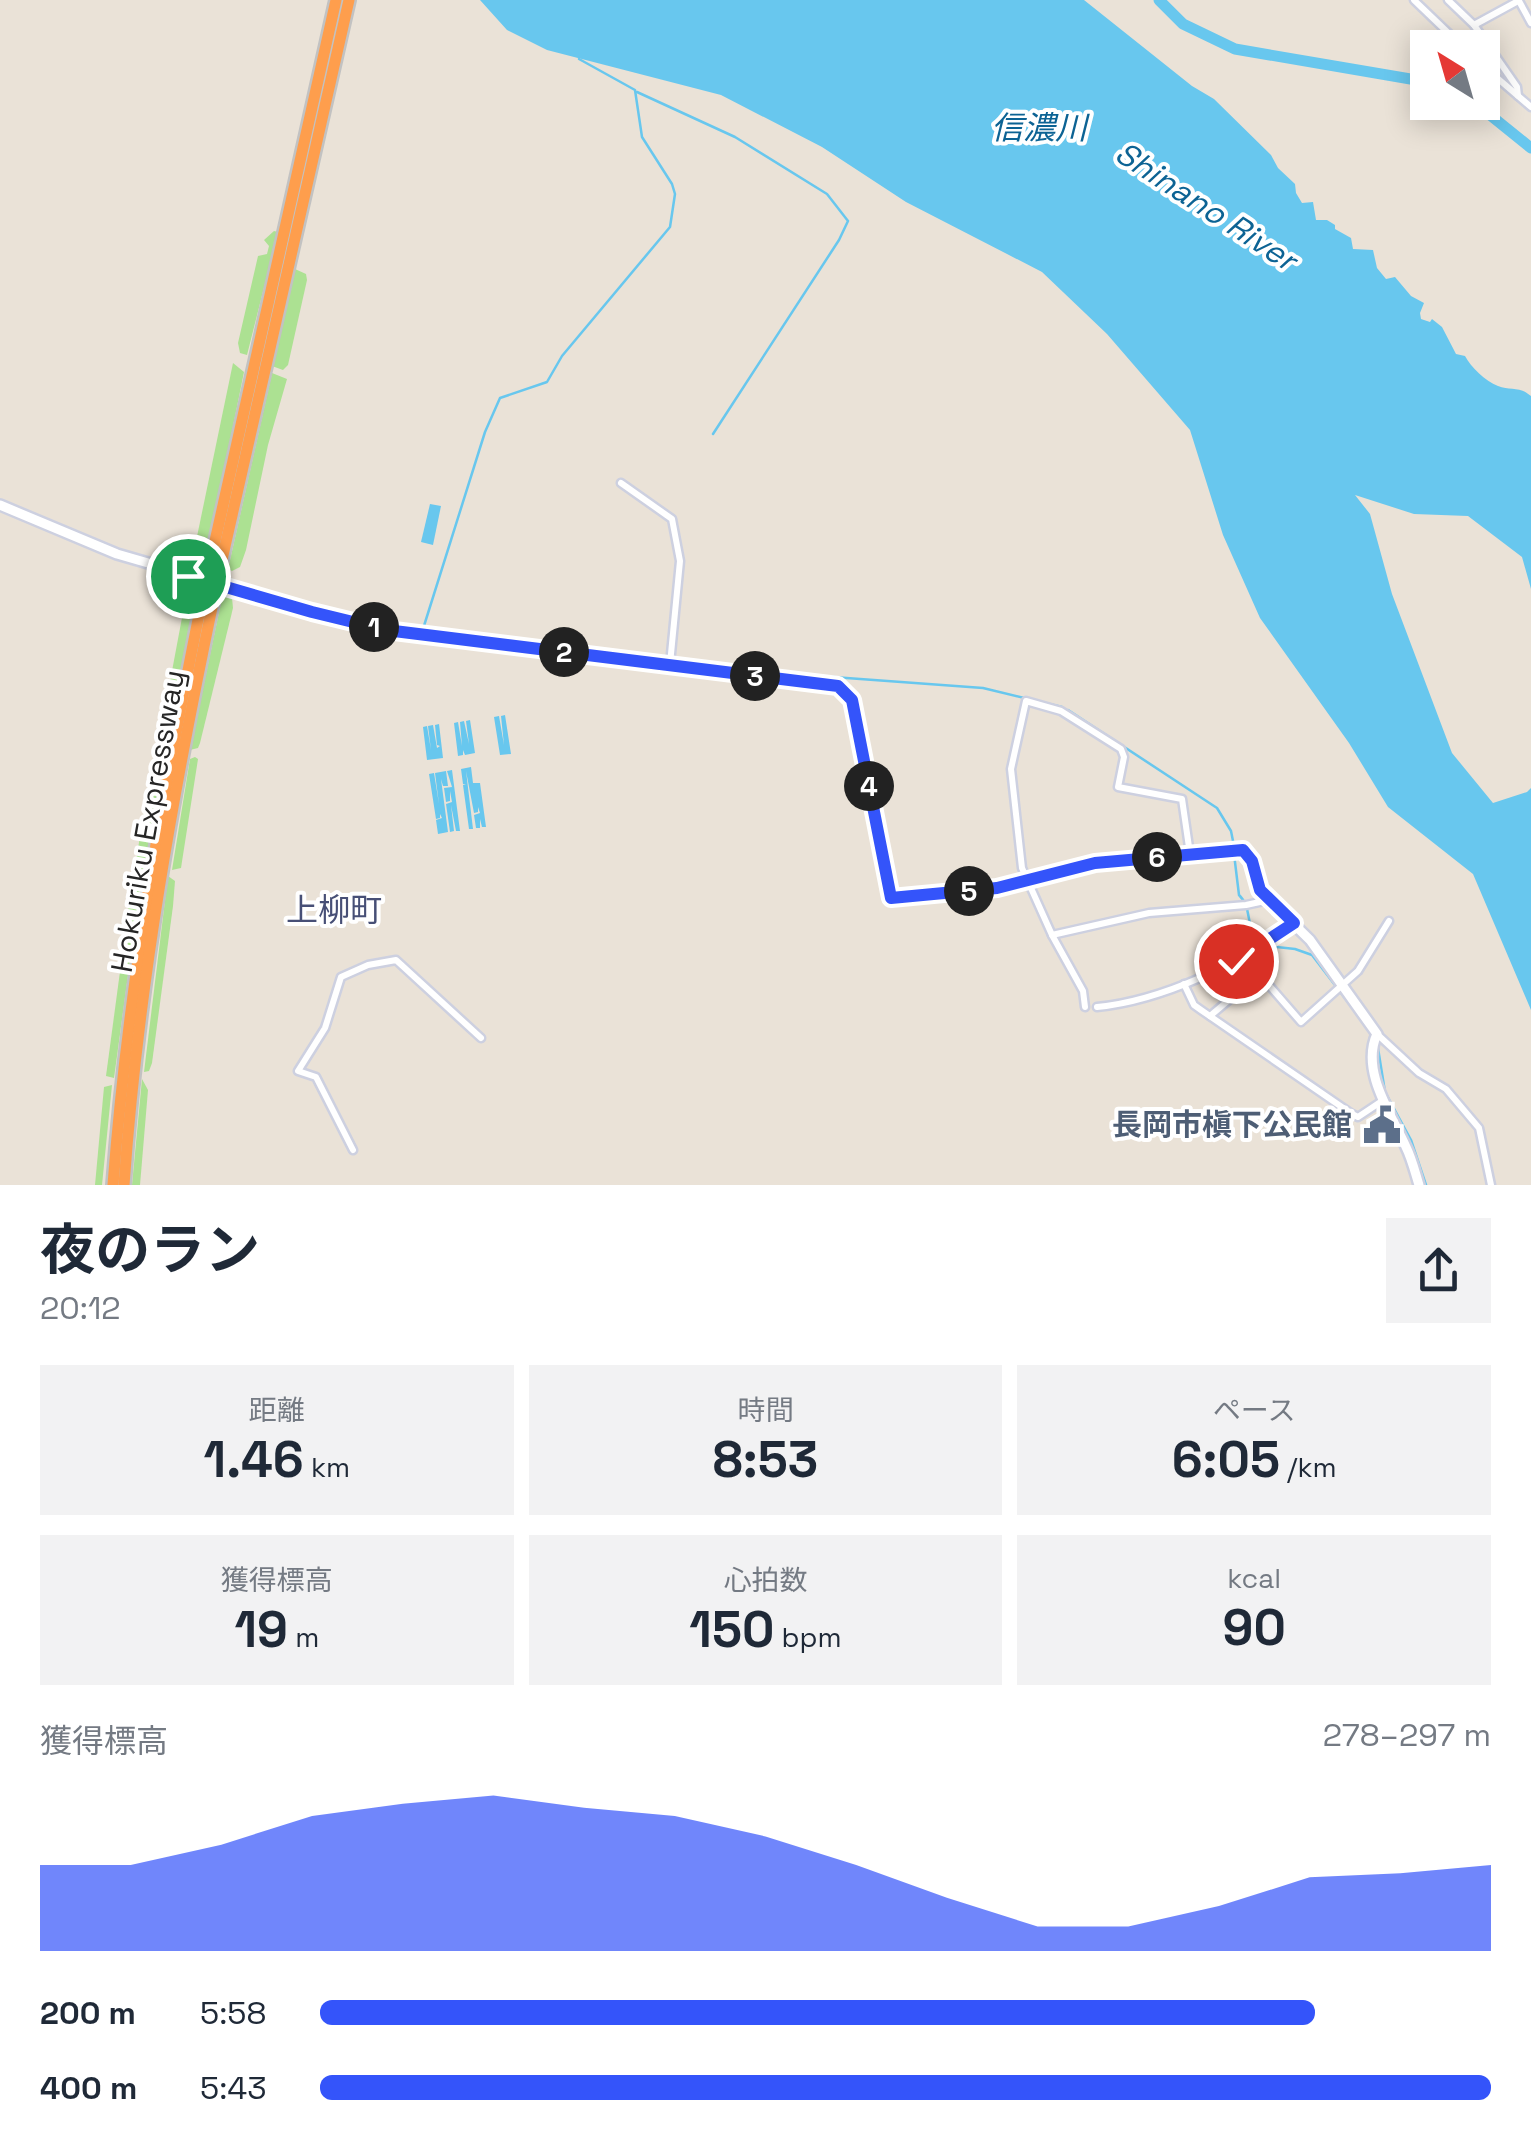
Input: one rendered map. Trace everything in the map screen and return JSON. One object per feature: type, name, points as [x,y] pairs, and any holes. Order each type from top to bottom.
[{"type":"highway","name":"Hokuriku Expressway","points":[[112,1185],[149,882],[336,0]]},
{"type":"highway","name":"Hokuriku Expressway","points":[[289,236],[349,0]]},
{"type":"highway","name":"Hokuriku Expressway","points":[[124,1185],[142,1008],[210,591]]},
{"type":"main road","points":[[0,505],[117,554],[366,626],[830,684],[844,689],[852,700],[891,898],[985,890],[1095,863],[1243,850],[1252,861],[1260,890],[1294,923],[1377,1034],[1373,1048],[1382,1101],[1409,1153],[1419,1185]]},
{"type":"street","points":[[1414,0],[1445,30]]},
{"type":"street","points":[[1448,0],[1474,24],[1517,87],[1518,96]]},
{"type":"street","points":[[1474,24],[1518,0],[1531,22]]},
{"type":"street","points":[[1500,80],[1531,107]]},
{"type":"street","points":[[621,483],[672,519],[680,561],[670,664]]},
{"type":"street","points":[[1084,1007],[1083,992],[1022,868],[1011,764],[1026,701],[1060,712],[1121,749],[1124,757],[1118,788],[1182,800],[1190,854]]},
{"type":"street","points":[[1052,935],[1148,914],[1269,900]]},
{"type":"street","points":[[1210,1016],[1236,994],[1268,984],[1301,1022],[1362,966],[1388,921]]},
{"type":"street","points":[[1096,1007],[1184,984],[1236,961],[1294,923]]},
{"type":"street","points":[[353,1150],[316,1077],[298,1070],[325,1028],[342,977],[368,965],[396,960],[482,1038]]},
{"type":"street","points":[[1184,984],[1194,1005],[1352,1114],[1358,1117],[1382,1101]]},
{"type":"street","points":[[1377,1034],[1419,1072],[1446,1089],[1479,1128],[1491,1185]]},
{"type":"green space","points":[[278,232],[247,355],[240,353],[238,343],[258,256],[267,254],[269,246],[264,240]]},
{"type":"green space","points":[[295,269],[306,274],[307,280],[288,365],[283,370],[272,366]]},
{"type":"green space","points":[[233,363],[244,372],[206,560],[194,551]]},
{"type":"green space","points":[[272,373],[287,379],[268,445],[246,550],[240,567],[232,571],[228,569]]},
{"type":"green space","points":[[192,585],[201,587],[166,756],[159,758],[157,751],[187,591]]},
{"type":"green space","points":[[223,593],[232,598],[233,608],[200,743],[190,750]]},
{"type":"green space","points":[[190,759],[198,759],[181,868],[172,870]]},
{"type":"green space","points":[[166,764],[145,875],[140,876],[135,867],[150,775],[153,765]]},
{"type":"green space","points":[[168,876],[175,881],[173,906],[152,1063],[149,1071],[144,1072]]},
{"type":"green space","points":[[141,880],[114,1078],[106,1076],[132,882]]},
{"type":"green space","points":[[142,1079],[148,1090],[140,1185],[132,1185]]},
{"type":"green space","points":[[112,1085],[102,1185],[95,1185],[104,1087]]},
{"type":"water","name":"信濃川","points":[[480,0],[1084,0],[1214,99],[1271,155],[1295,184],[1302,203],[1313,202],[1316,220],[1335,225],[1335,229],[1351,238],[1353,249],[1373,250],[1377,268],[1386,279],[1395,277],[1411,296],[1424,303],[1421,319],[1432,319],[1442,327],[1456,354],[1465,356],[1493,384],[1531,396],[1531,589],[1522,557],[1468,516],[1414,514],[1355,495],[1370,514],[1392,594],[1452,753],[1493,803],[1531,788],[1531,1010],[1473,874],[1388,807],[1349,743],[1260,618],[1223,535],[1190,430],[1107,334],[1042,272],[906,202],[822,147],[721,95],[547,50],[507,30]]},
{"type":"water","points":[[430,504],[441,506],[433,545],[421,542]]},
{"type":"water","points":[[505,715],[511,754],[500,755],[494,717],[499,716],[504,745],[501,716]]},
{"type":"water","points":[[470,720],[475,753],[465,755],[463,750],[463,755],[458,756],[454,723],[458,722],[462,746],[460,722],[464,721],[469,744],[466,721]]},
{"type":"water","points":[[439,724],[443,758],[427,760],[423,727],[427,726],[431,750],[428,726],[433,725],[437,748],[440,746],[435,725]]},
{"type":"water","points":[[471,767],[473,783],[480,783],[486,827],[482,827],[480,819],[480,828],[476,828],[474,815],[480,813],[478,807],[474,813],[466,771],[473,829],[469,829],[461,769]]},
{"type":"water","points":[[452,770],[460,831],[456,831],[451,805],[454,831],[450,832],[446,804],[452,802],[450,791],[450,801],[446,802],[444,788],[452,787],[447,771]]},
{"type":"water","points":[[446,771],[448,786],[443,786],[441,779],[448,832],[438,834],[436,820],[442,818],[440,814],[436,819],[429,774],[434,773],[439,804],[435,773]]},
{"type":"waterway","points":[[1159,0],[1183,24],[1235,49],[1410,79]]},
{"type":"waterway","points":[[426,629],[485,432],[500,398],[547,382],[562,356],[670,227],[675,194],[642,137],[635,90],[579,59]]},
{"type":"waterway","points":[[637,92],[735,137],[827,194],[848,221],[713,434]]},
{"type":"waterway","points":[[1496,120],[1531,148]]},
{"type":"waterway","points":[[449,632],[792,674],[983,688],[1062,707]]},
{"type":"waterway","points":[[1068,710],[1217,808],[1231,831],[1234,846]]},
{"type":"waterway","points":[[1234,854],[1239,895],[1260,943]]},
{"type":"waterway","points":[[1267,946],[1312,955],[1361,1019]]},
{"type":"waterway","points":[[1377,1042],[1385,1092],[1411,1140],[1426,1185]]},
{"type":"place","name":"長岡市槇下公民館","points":[[1382,1125]]},
{"type":"district","name":"上柳町","points":[[334,910]]},
{"type":"route","points":[[188,576],[386,630],[838,686],[852,700],[891,898],[997,888],[1095,863],[1238,849],[1252,861],[1260,890],[1294,923],[1236,961]]},
{"type":"water label","name":"Shinano River","points":[[1206,206]]}]
